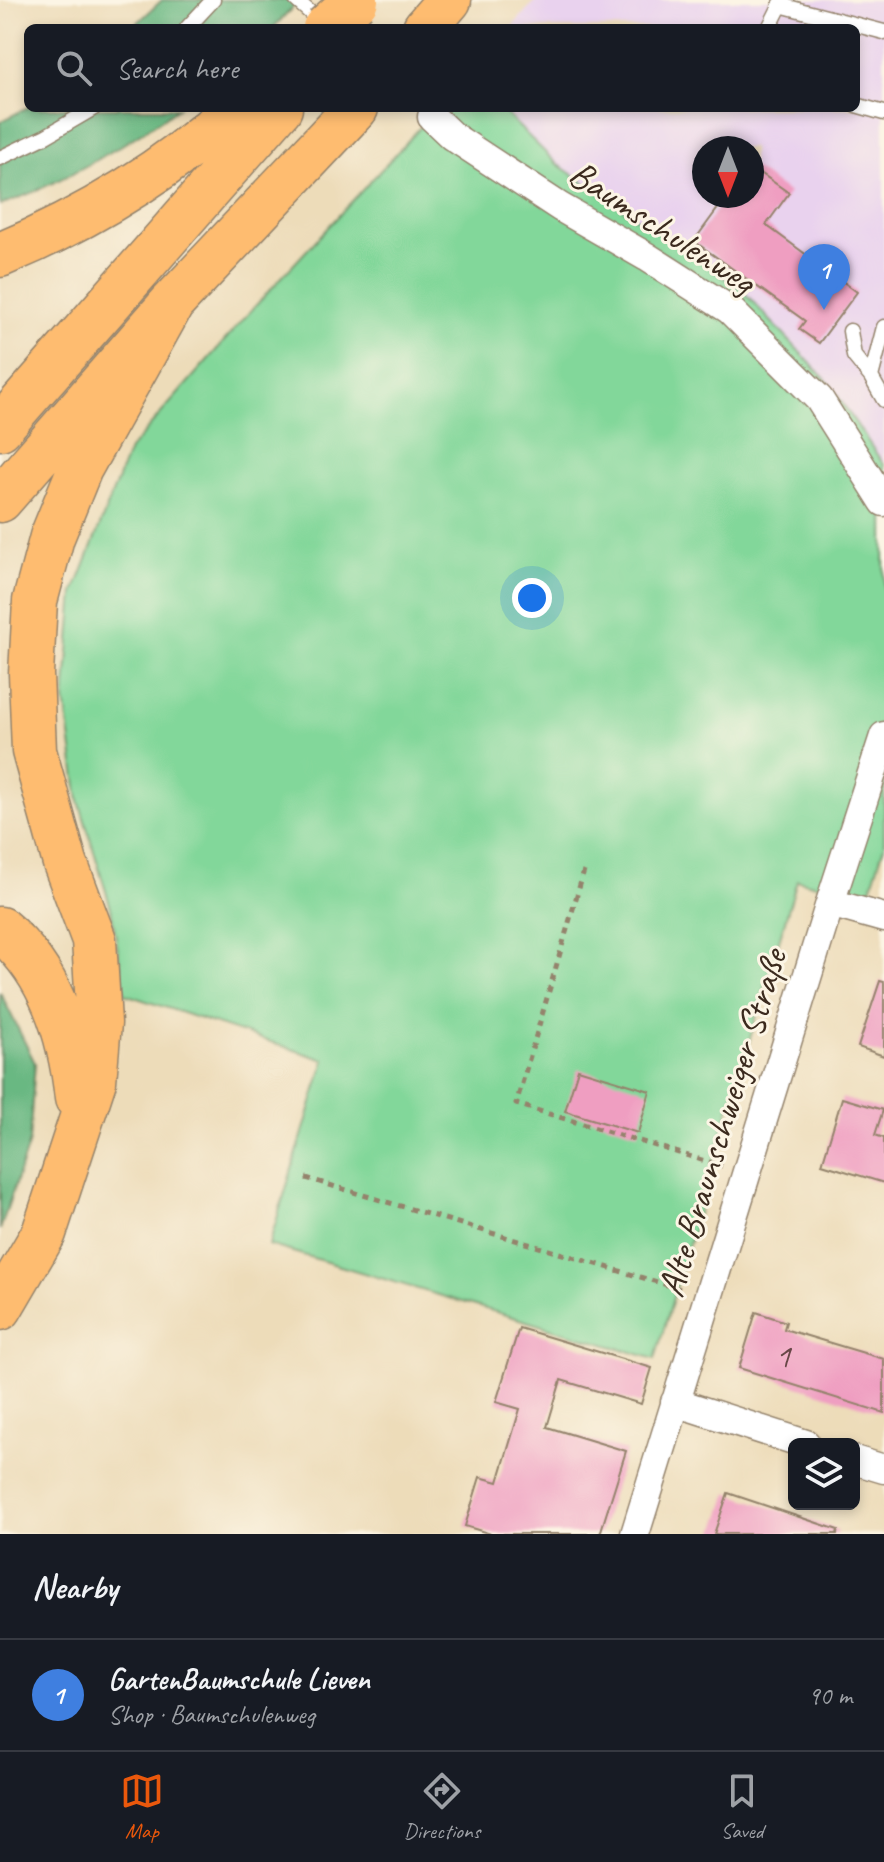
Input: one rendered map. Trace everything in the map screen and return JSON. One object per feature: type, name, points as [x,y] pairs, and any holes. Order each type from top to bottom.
[{"type":"highway","points":[[331,24],[356,0]]},
{"type":"highway","points":[[352,24],[373,0]]},
{"type":"highway","points":[[428,24],[449,0]]},
{"type":"highway","points":[[0,255],[44,237],[159,171],[231,112]]},
{"type":"highway","points":[[0,428],[276,112]]},
{"type":"highway","points":[[0,500],[172,303],[352,113]]},
{"type":"highway","points":[[0,1308],[44,1233],[94,1081],[99,1023],[94,940],[65,863],[34,751],[31,674],[35,601],[52,537],[80,468],[172,303]]},
{"type":"highway","points":[[0,929],[22,947],[54,998],[73,1062],[80,1128]]},
{"type":"street","name":"Baumschulenweg","points":[[427,112],[452,136],[560,207],[730,310],[819,399],[884,502]]},
{"type":"street","name":"Alte Braunschweiger Straße","points":[[635,1534],[884,736]]},
{"type":"street","points":[[830,903],[884,918]]},
{"type":"street","points":[[675,1402],[788,1438]]},
{"type":"street","points":[[860,1462],[884,1469]]},
{"type":"lane","points":[[191,24],[213,0]]},
{"type":"lane","points":[[296,0],[323,24]]},
{"type":"lane","points":[[771,24],[781,2],[857,24]]},
{"type":"lane","points":[[860,25],[884,32]]},
{"type":"lane","points":[[860,106],[884,113]]},
{"type":"lane","points":[[0,158],[87,112]]},
{"type":"lane","points":[[871,377],[884,327]]},
{"type":"lane","points":[[850,331],[854,356],[884,400]]},
{"type":"path","points":[[584,871],[516,1104],[746,1173]]},
{"type":"path","points":[[306,1178],[708,1297]]},
{"type":"shaded area","points":[[536,0],[884,0],[884,465],[828,382],[741,289],[557,164],[504,112],[860,112],[860,24],[515,24]]},
{"type":"green space","points":[[162,0],[300,0],[277,24],[136,24]]},
{"type":"green space","points":[[24,109],[24,112],[172,112],[92,162],[45,187],[0,205],[0,122]]},
{"type":"green space","points":[[434,112],[504,112],[557,164],[741,289],[828,382],[884,465],[884,846],[868,898],[797,880],[655,1359],[269,1245],[325,1060],[125,994],[111,908],[79,801],[65,699],[74,593],[129,450],[247,315]]},
{"type":"green space","points":[[0,992],[35,1063],[29,1142],[0,1230]]},
{"type":"building","points":[[764,175],[789,193],[766,225],[857,292],[819,343],[799,329],[805,321],[694,241],[718,208],[764,208]]},
{"type":"building","points":[[880,981],[884,982],[884,1056],[858,1047]]},
{"type":"building","points":[[578,1069],[650,1091],[638,1133],[565,1111]]},
{"type":"building","points":[[842,1098],[883,1110],[875,1135],[884,1138],[884,1183],[822,1164]]},
{"type":"building","points":[[756,1312],[786,1322],[784,1329],[884,1359],[884,1413],[739,1368]]},
{"type":"building","points":[[519,1328],[652,1368],[641,1404],[561,1380],[547,1427],[626,1451],[600,1534],[491,1534],[465,1526],[480,1477],[498,1482],[520,1409],[496,1402]]},
{"type":"building","points":[[728,1493],[838,1530],[837,1534],[714,1534]]},
{"type":"place","name":"GartenBaumschule Lieven","points":[[824,310]]}]
